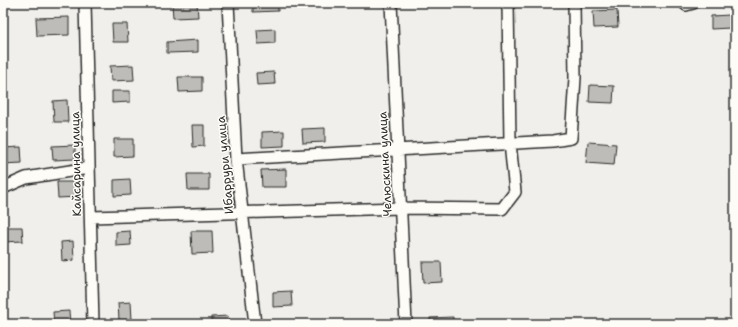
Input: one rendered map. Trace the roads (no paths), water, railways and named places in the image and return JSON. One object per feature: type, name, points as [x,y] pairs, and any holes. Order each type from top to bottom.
[{"type":"street","name":"Кайсарина улица","points":[[85,3],[93,324]]},
{"type":"street","name":"Ибаррури улица","points":[[228,3],[236,159],[255,324]]},
{"type":"street","name":"Челюскина улица","points":[[391,3],[406,324]]},
{"type":"street","points":[[90,217],[400,208],[502,209],[515,192],[510,143],[508,3]]},
{"type":"street","points":[[236,159],[397,151],[553,141],[571,138],[575,78],[574,3]]},
{"type":"street","points":[[3,188],[26,178],[89,168]]}]
